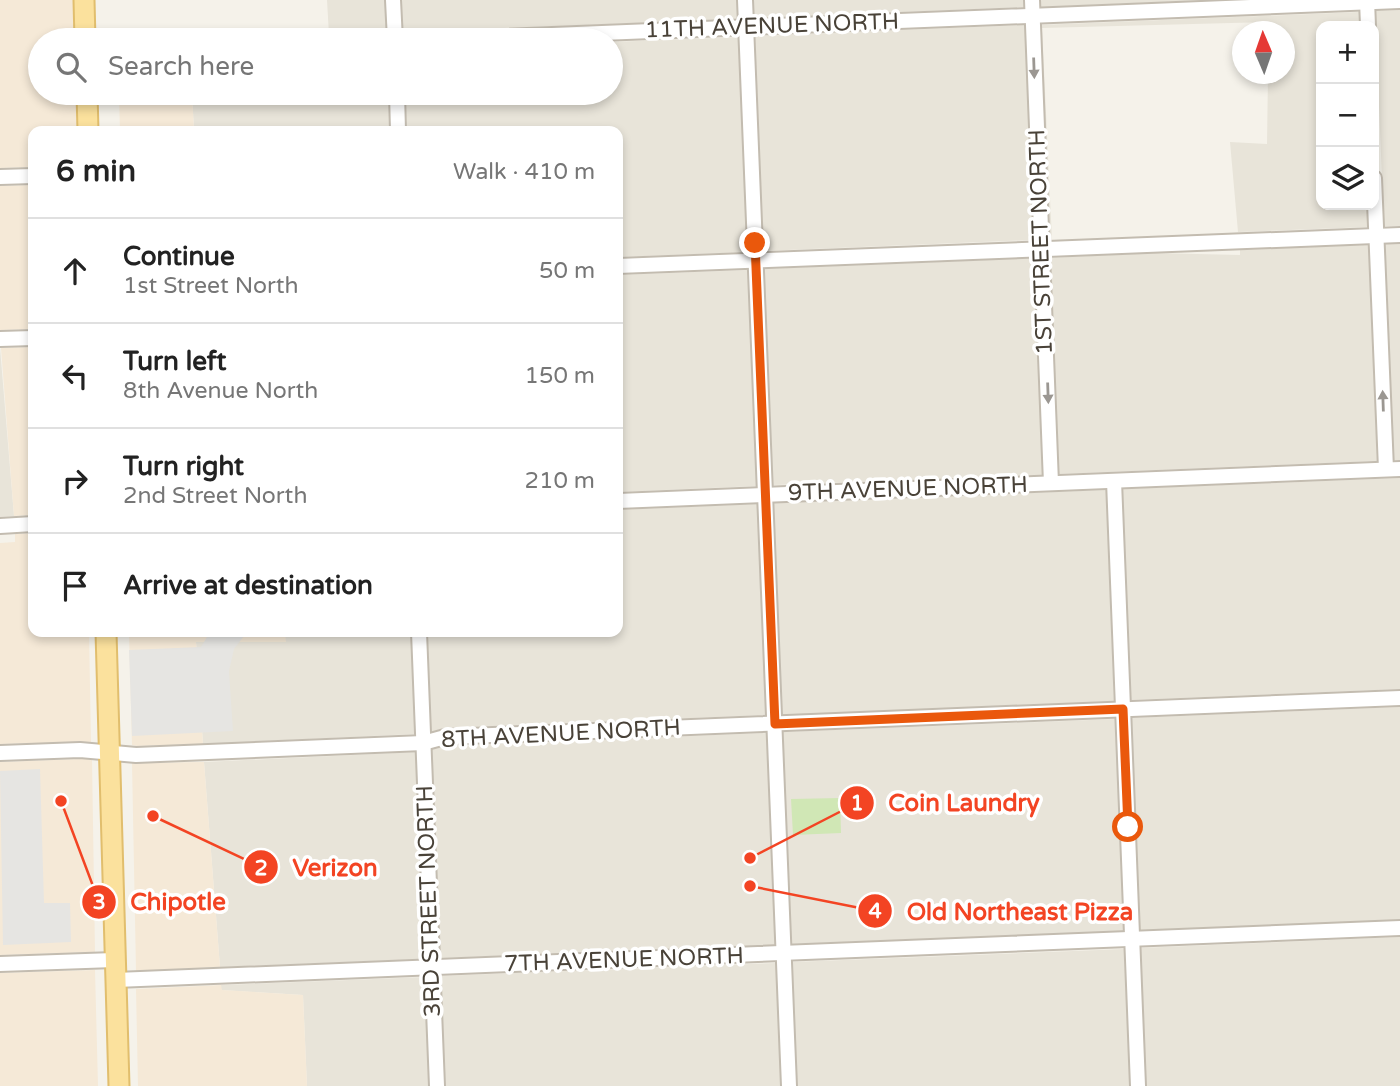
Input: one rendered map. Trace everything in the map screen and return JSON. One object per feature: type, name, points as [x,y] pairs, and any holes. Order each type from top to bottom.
[{"type":"main road","points":[[84,0],[85,28]]},
{"type":"main road","points":[[87,105],[88,126]]},
{"type":"main road","points":[[106,637],[119,1086]]},
{"type":"street","points":[[393,0],[394,28]]},
{"type":"street","points":[[745,0],[789,1086]]},
{"type":"street","name":"1ST STREET NORTH","points":[[1032,0],[1051,483]]},
{"type":"street","points":[[1367,1],[1368,21]]},
{"type":"street","name":"11TH AVENUE NORTH","points":[[623,32],[1400,1]]},
{"type":"street","points":[[397,105],[398,126]]},
{"type":"street","points":[[0,177],[28,176]]},
{"type":"street","points":[[1375,210],[1393,469]]},
{"type":"street","points":[[623,266],[1400,234]]},
{"type":"street","points":[[0,339],[28,338]]},
{"type":"street","name":"9TH AVENUE NORTH","points":[[623,501],[1393,469]]},
{"type":"street","points":[[1114,481],[1138,1086]]},
{"type":"street","points":[[0,526],[28,524]]},
{"type":"street","name":"3RD STREET NORTH","points":[[419,637],[437,1086]]},
{"type":"street","name":"8TH AVENUE NORTH","points":[[0,753],[80,750],[136,755],[423,743],[445,737],[1400,698]]},
{"type":"street","name":"7TH AVENUE NORTH","points":[[116,980],[1400,928]]},
{"type":"street","points":[[0,964],[114,960]]},
{"type":"shaded area","points":[[0,0],[76,0],[77,28],[28,28],[28,105],[79,105],[80,126],[28,126],[28,167],[0,168]]},
{"type":"shaded area","points":[[327,0],[385,0],[386,28],[329,28]]},
{"type":"shaded area","points":[[401,0],[737,0],[738,19],[505,28],[402,28]]},
{"type":"shaded area","points":[[753,0],[1024,0],[1024,7],[754,18]]},
{"type":"shaded area","points":[[1040,0],[1208,0],[1040,7]]},
{"type":"shaded area","points":[[1400,10],[1400,226],[1384,226],[1379,21],[1375,21],[1375,11]]},
{"type":"shaded area","points":[[1359,12],[1360,21],[1316,21],[1316,210],[1367,210],[1368,227],[1238,232],[1230,142],[1267,144],[1268,84],[1295,84],[1295,21],[1042,28],[1052,240],[1049,240],[1040,25]]},
{"type":"shaded area","points":[[1025,25],[1033,240],[763,251],[755,36]]},
{"type":"shaded area","points":[[739,37],[748,252],[623,257],[623,126],[406,126],[405,105],[623,105],[623,42]]},
{"type":"shaded area","points":[[119,105],[193,105],[194,126],[120,126]]},
{"type":"shaded area","points":[[193,105],[389,105],[390,126],[194,126]]},
{"type":"shaded area","points":[[28,185],[28,329],[0,330],[0,186]]},
{"type":"shaded area","points":[[1384,244],[1400,244],[1400,460],[1393,460]]},
{"type":"shaded area","points":[[1369,245],[1377,461],[1059,474],[1050,258],[1154,253],[1240,255],[1240,250]]},
{"type":"shaded area","points":[[1034,258],[1043,475],[773,485],[764,269]]},
{"type":"shaded area","points":[[748,270],[757,486],[623,492],[623,275]]},
{"type":"shaded area","points":[[28,347],[28,515],[14,516],[1,348]]},
{"type":"shaded area","points":[[0,348],[14,516],[0,517]]},
{"type":"shaded area","points":[[1400,478],[1400,689],[1130,700],[1122,489]]},
{"type":"shaded area","points":[[1106,490],[1114,701],[782,715],[774,503]]},
{"type":"shaded area","points":[[758,504],[766,715],[445,728],[430,732],[426,637],[623,637],[623,510]]},
{"type":"shaded area","points":[[28,533],[28,637],[89,637],[91,742],[0,744],[0,543],[15,542],[15,534]]},
{"type":"shaded area","points":[[129,637],[286,637],[286,642],[196,642],[203,744],[132,745]]},
{"type":"shaded area","points":[[207,637],[243,637],[234,649],[229,671],[233,731],[132,736],[129,650],[201,647]]},
{"type":"shaded area","points":[[285,637],[411,637],[415,734],[203,744],[196,642],[285,642]]},
{"type":"shaded area","points":[[1400,707],[1400,920],[1140,930],[1131,718]]},
{"type":"shaded area","points":[[1115,719],[1124,931],[791,944],[783,732]]},
{"type":"shaded area","points":[[767,733],[776,945],[440,958],[431,750],[446,746]]},
{"type":"shaded area","points":[[416,752],[424,959],[220,967],[204,762]]},
{"type":"shaded area","points":[[92,759],[95,952],[0,955],[0,762]]},
{"type":"shaded area","points":[[204,762],[220,967],[136,971],[132,763]]},
{"type":"shaded area","points":[[40,769],[44,903],[70,903],[71,942],[3,945],[0,771]]},
{"type":"shaded area","points":[[1400,937],[1400,1086],[1146,1086],[1140,948]]},
{"type":"shaded area","points":[[1124,949],[1130,1086],[797,1086],[792,962]]},
{"type":"shaded area","points":[[776,963],[781,1086],[445,1086],[440,976]]},
{"type":"shaded area","points":[[95,970],[98,1086],[0,1086],[0,973]]},
{"type":"shaded area","points":[[425,977],[429,1086],[307,1086],[303,995],[221,990],[221,985]]},
{"type":"shaded area","points":[[221,985],[222,990],[303,995],[307,1086],[138,1086],[136,989]]},
{"type":"green space","points":[[840,798],[841,833],[793,835],[791,799]]},
{"type":"place","name":"Chipotle","points":[[61,801]]},
{"type":"place","name":"Verizon","points":[[153,816]]},
{"type":"place","name":"Coin Laundry","points":[[750,858]]},
{"type":"place","name":"Old Northeast Pizza","points":[[750,886]]},
{"type":"route","points":[[755,243],[775,724],[1123,709],[1128,827]]}]
